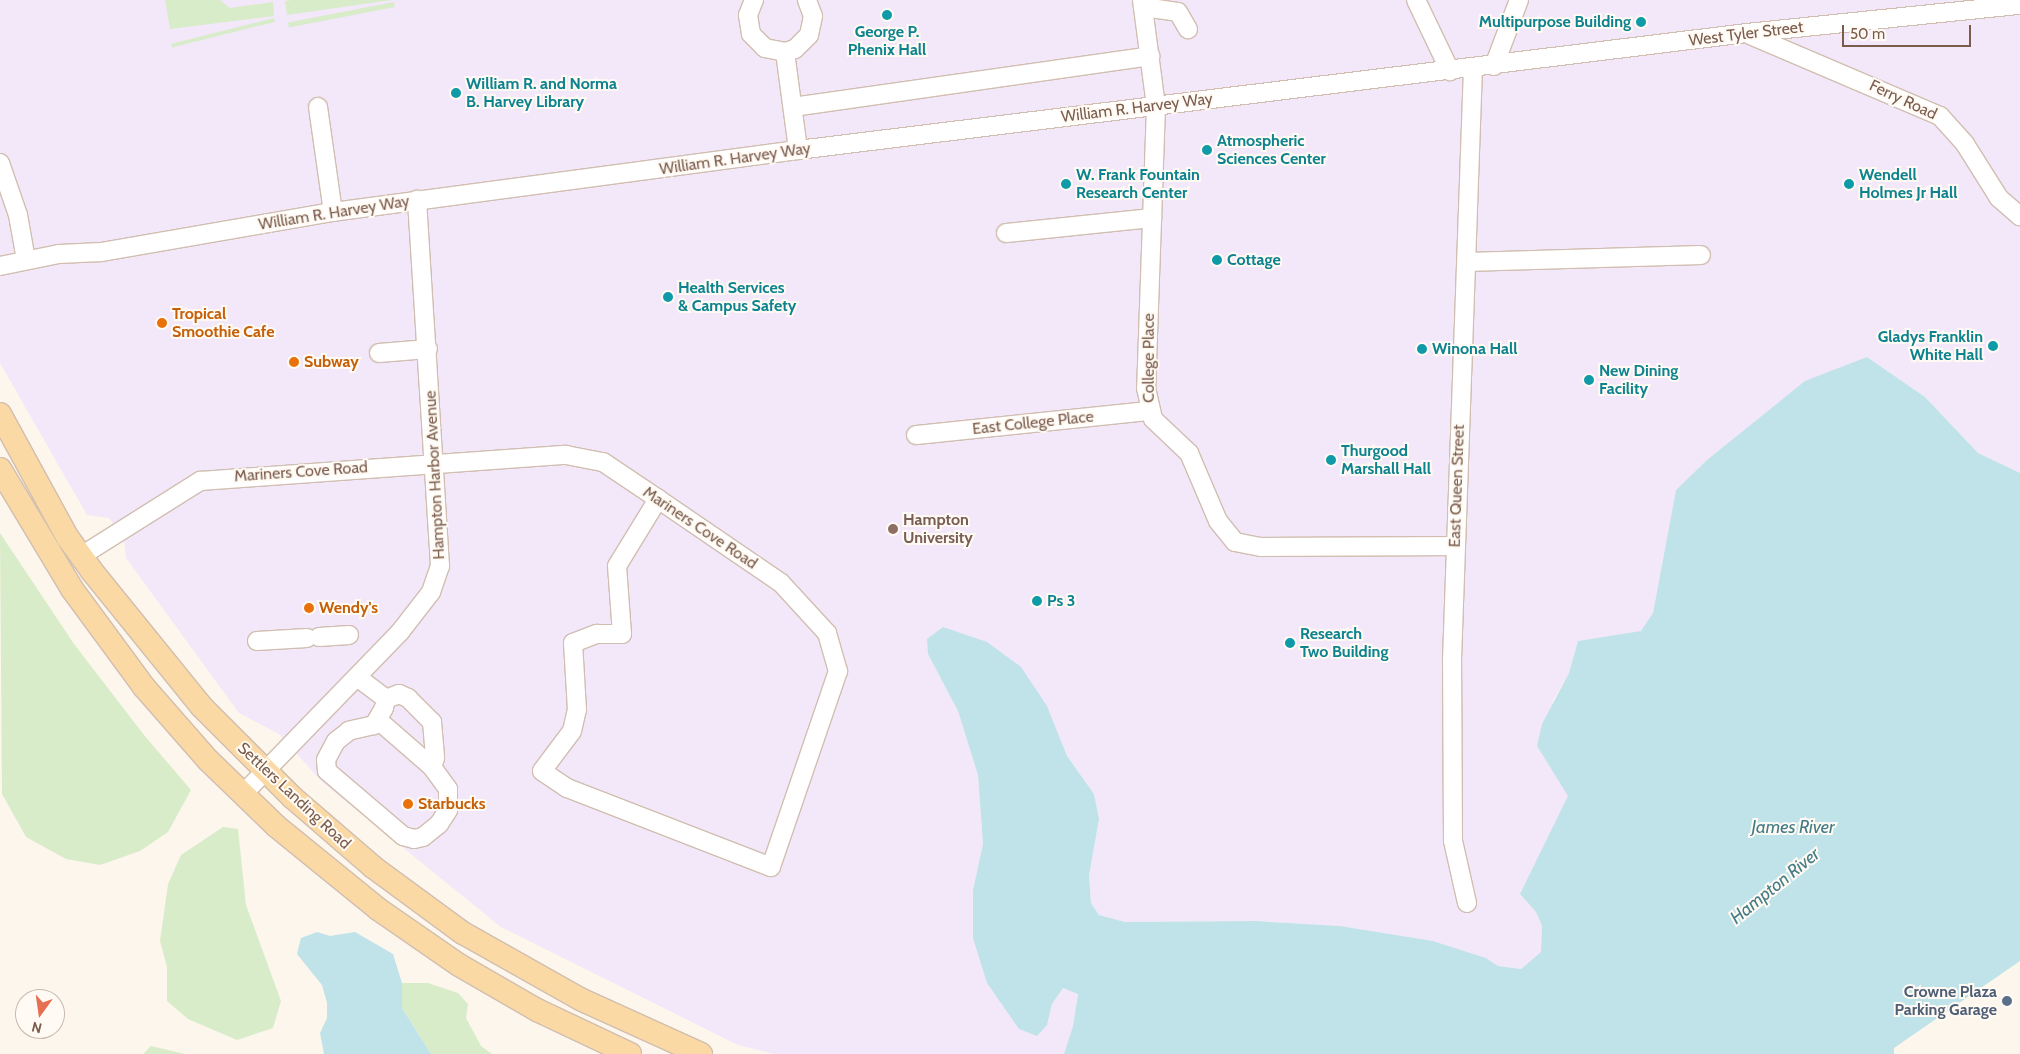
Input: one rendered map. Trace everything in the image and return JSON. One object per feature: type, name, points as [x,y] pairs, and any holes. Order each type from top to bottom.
[{"type":"main road","name":"Settlers Landing Road","points":[[0,414],[68,538],[81,556],[202,707],[265,771],[373,867],[463,933],[565,991],[701,1054]]},
{"type":"main road","name":"Settlers Landing Road","points":[[0,469],[91,617],[181,730],[243,794],[325,868],[435,949],[537,1010],[630,1054]]},
{"type":"street","points":[[754,0],[748,15],[751,34],[766,48],[785,52],[795,49],[810,35],[813,16],[807,0]]},
{"type":"street","points":[[1416,0],[1450,71]]},
{"type":"street","points":[[1494,66],[1518,0]]},
{"type":"street","points":[[1143,3],[1178,12],[1188,29]]},
{"type":"street","name":"College Place","points":[[1143,3],[1156,106],[1146,388],[1149,411],[1158,426],[1189,453],[1218,521],[1235,542],[1261,547],[1455,546]]},
{"type":"street","name":"West Tyler Street","points":[[1473,68],[1747,33],[2020,4]]},
{"type":"street","name":"Ferry Road","points":[[1747,33],[1940,116],[1965,144],[2000,198],[2020,216]]},
{"type":"street","points":[[785,52],[798,150]]},
{"type":"street","points":[[793,107],[1150,56]]},
{"type":"street","name":"William R. Harvey Way","points":[[0,266],[59,254],[101,252],[332,212],[417,200],[798,150],[1473,68]]},
{"type":"street","name":"East Queen Street","points":[[1468,903],[1457,867],[1452,812],[1455,546],[1473,68]]},
{"type":"street","points":[[318,107],[332,212]]},
{"type":"street","points":[[0,163],[18,215],[26,260]]},
{"type":"street","name":"Hampton Harbor Avenue","points":[[243,794],[400,632],[431,592],[440,566],[436,462],[417,200]]},
{"type":"street","points":[[1006,234],[1152,218]]},
{"type":"street","points":[[1467,262],[1701,255]]},
{"type":"street","points":[[379,353],[428,350]]},
{"type":"street","name":"East College Place","points":[[916,435],[1149,411]]},
{"type":"street","name":"Mariners Cove Road","points":[[81,556],[200,481],[436,462],[566,455],[603,462],[781,582],[827,633],[838,671],[771,867],[567,788],[542,770],[572,731],[577,710],[573,643],[597,634],[622,634],[617,566],[658,500]]},
{"type":"street","points":[[258,641],[349,635]]},
{"type":"street","points":[[357,676],[386,699]]},
{"type":"street","points":[[386,699],[399,694],[408,698],[432,722],[435,758],[432,767]]},
{"type":"street","points":[[379,721],[386,699]]},
{"type":"street","points":[[379,721],[432,767],[448,790],[448,810],[439,824],[423,837],[414,839],[403,836],[326,770],[329,749],[343,734],[379,721]]},
{"type":"shaded area","name":"Hampton University","points":[[0,0],[2020,0],[2020,473],[1978,453],[1925,397],[1867,357],[1753,424],[1707,460],[1676,490],[1653,613],[1641,632],[1578,641],[1569,673],[1554,699],[1537,746],[1569,796],[1520,894],[1536,912],[1542,926],[1541,952],[1521,969],[1498,966],[1486,958],[1433,941],[1340,926],[1255,921],[1125,922],[1099,915],[1091,903],[1089,876],[1099,819],[1094,794],[1067,756],[1047,706],[928,654],[958,711],[978,775],[983,844],[973,890],[1047,1025],[1052,1004],[1063,988],[1078,993],[1073,1026],[1064,1054],[774,1054],[738,1045],[501,927],[322,782],[279,734],[239,713],[126,558],[124,540],[109,518],[87,515],[0,363]]},
{"type":"green space","points":[[165,0],[220,0],[230,8],[273,2],[274,16],[170,29]]},
{"type":"green space","points":[[292,0],[392,0],[287,15],[285,1]]},
{"type":"green space","points":[[394,2],[395,7],[289,28],[288,23]]},
{"type":"green space","points":[[274,18],[275,22],[172,48],[171,44]]},
{"type":"green space","points":[[0,533],[74,644],[144,735],[191,790],[168,832],[140,851],[100,865],[66,859],[26,837],[2,794]]},
{"type":"green space","points":[[223,827],[238,829],[246,905],[281,1001],[273,1028],[237,1040],[188,1019],[167,1001],[167,967],[160,941],[168,884],[181,855]]},
{"type":"green space","points":[[402,983],[428,983],[458,993],[468,1004],[466,1018],[481,1046],[492,1054],[431,1054],[402,1008]]},
{"type":"green space","points":[[151,1046],[185,1054],[143,1054]]},
{"type":"water","name":"James River","points":[[1867,357],[1925,397],[1978,453],[2020,473],[2020,961],[1894,1048],[1894,1054],[1064,1054],[1073,1026],[1078,994],[1063,988],[1052,1004],[1047,1025],[1037,1036],[1019,1029],[987,983],[973,938],[973,890],[983,844],[978,775],[958,711],[928,654],[927,639],[943,627],[987,642],[1021,667],[1047,706],[1067,756],[1094,794],[1099,819],[1089,876],[1091,903],[1099,915],[1125,922],[1255,921],[1340,926],[1433,941],[1486,958],[1498,966],[1521,969],[1541,952],[1542,926],[1536,912],[1520,894],[1568,796],[1537,746],[1542,724],[1569,673],[1578,641],[1641,631],[1653,613],[1676,490],[1707,460],[1805,381]]},
{"type":"water","points":[[317,932],[330,936],[355,932],[393,954],[402,983],[402,1008],[431,1054],[324,1054],[320,1033],[327,1018],[327,1003],[322,985],[297,954],[301,938]]},
{"type":"place","name":"George P. Phenix Hall","points":[[887,15]]},
{"type":"place","name":"Multipurpose Building","points":[[1641,22]]},
{"type":"place","name":"William R. and Norma B. Harvey Library","points":[[456,93]]},
{"type":"place","name":"Atmospheric Sciences Center","points":[[1207,150]]},
{"type":"place","name":"W. Frank Fountain Research Center","points":[[1066,184]]},
{"type":"place","name":"Wendell Holmes Jr Hall","points":[[1849,184]]},
{"type":"place","name":"Cottage","points":[[1217,260]]},
{"type":"place","name":"Health Services & Campus Safety","points":[[668,297]]},
{"type":"place","name":"Tropical Smoothie Cafe","points":[[162,323]]},
{"type":"place","name":"Gladys Franklin White Hall","points":[[1993,346]]},
{"type":"place","name":"Winona Hall","points":[[1422,349]]},
{"type":"place","name":"Subway","points":[[294,362]]},
{"type":"place","name":"New Dining Facility","points":[[1589,380]]},
{"type":"place","name":"Thurgood Marshall Hall","points":[[1331,460]]},
{"type":"place","name":"Hampton University","points":[[893,529]]},
{"type":"place","name":"Ps 3","points":[[1037,601]]},
{"type":"place","name":"Wendy's","points":[[309,608]]},
{"type":"place","name":"Research Two Building","points":[[1290,643]]},
{"type":"place","name":"Starbucks","points":[[408,804]]},
{"type":"place","name":"Crowne Plaza Parking Garage","points":[[2007,1001]]},
{"type":"water label","name":"Hampton River","points":[[1775,886]]}]
